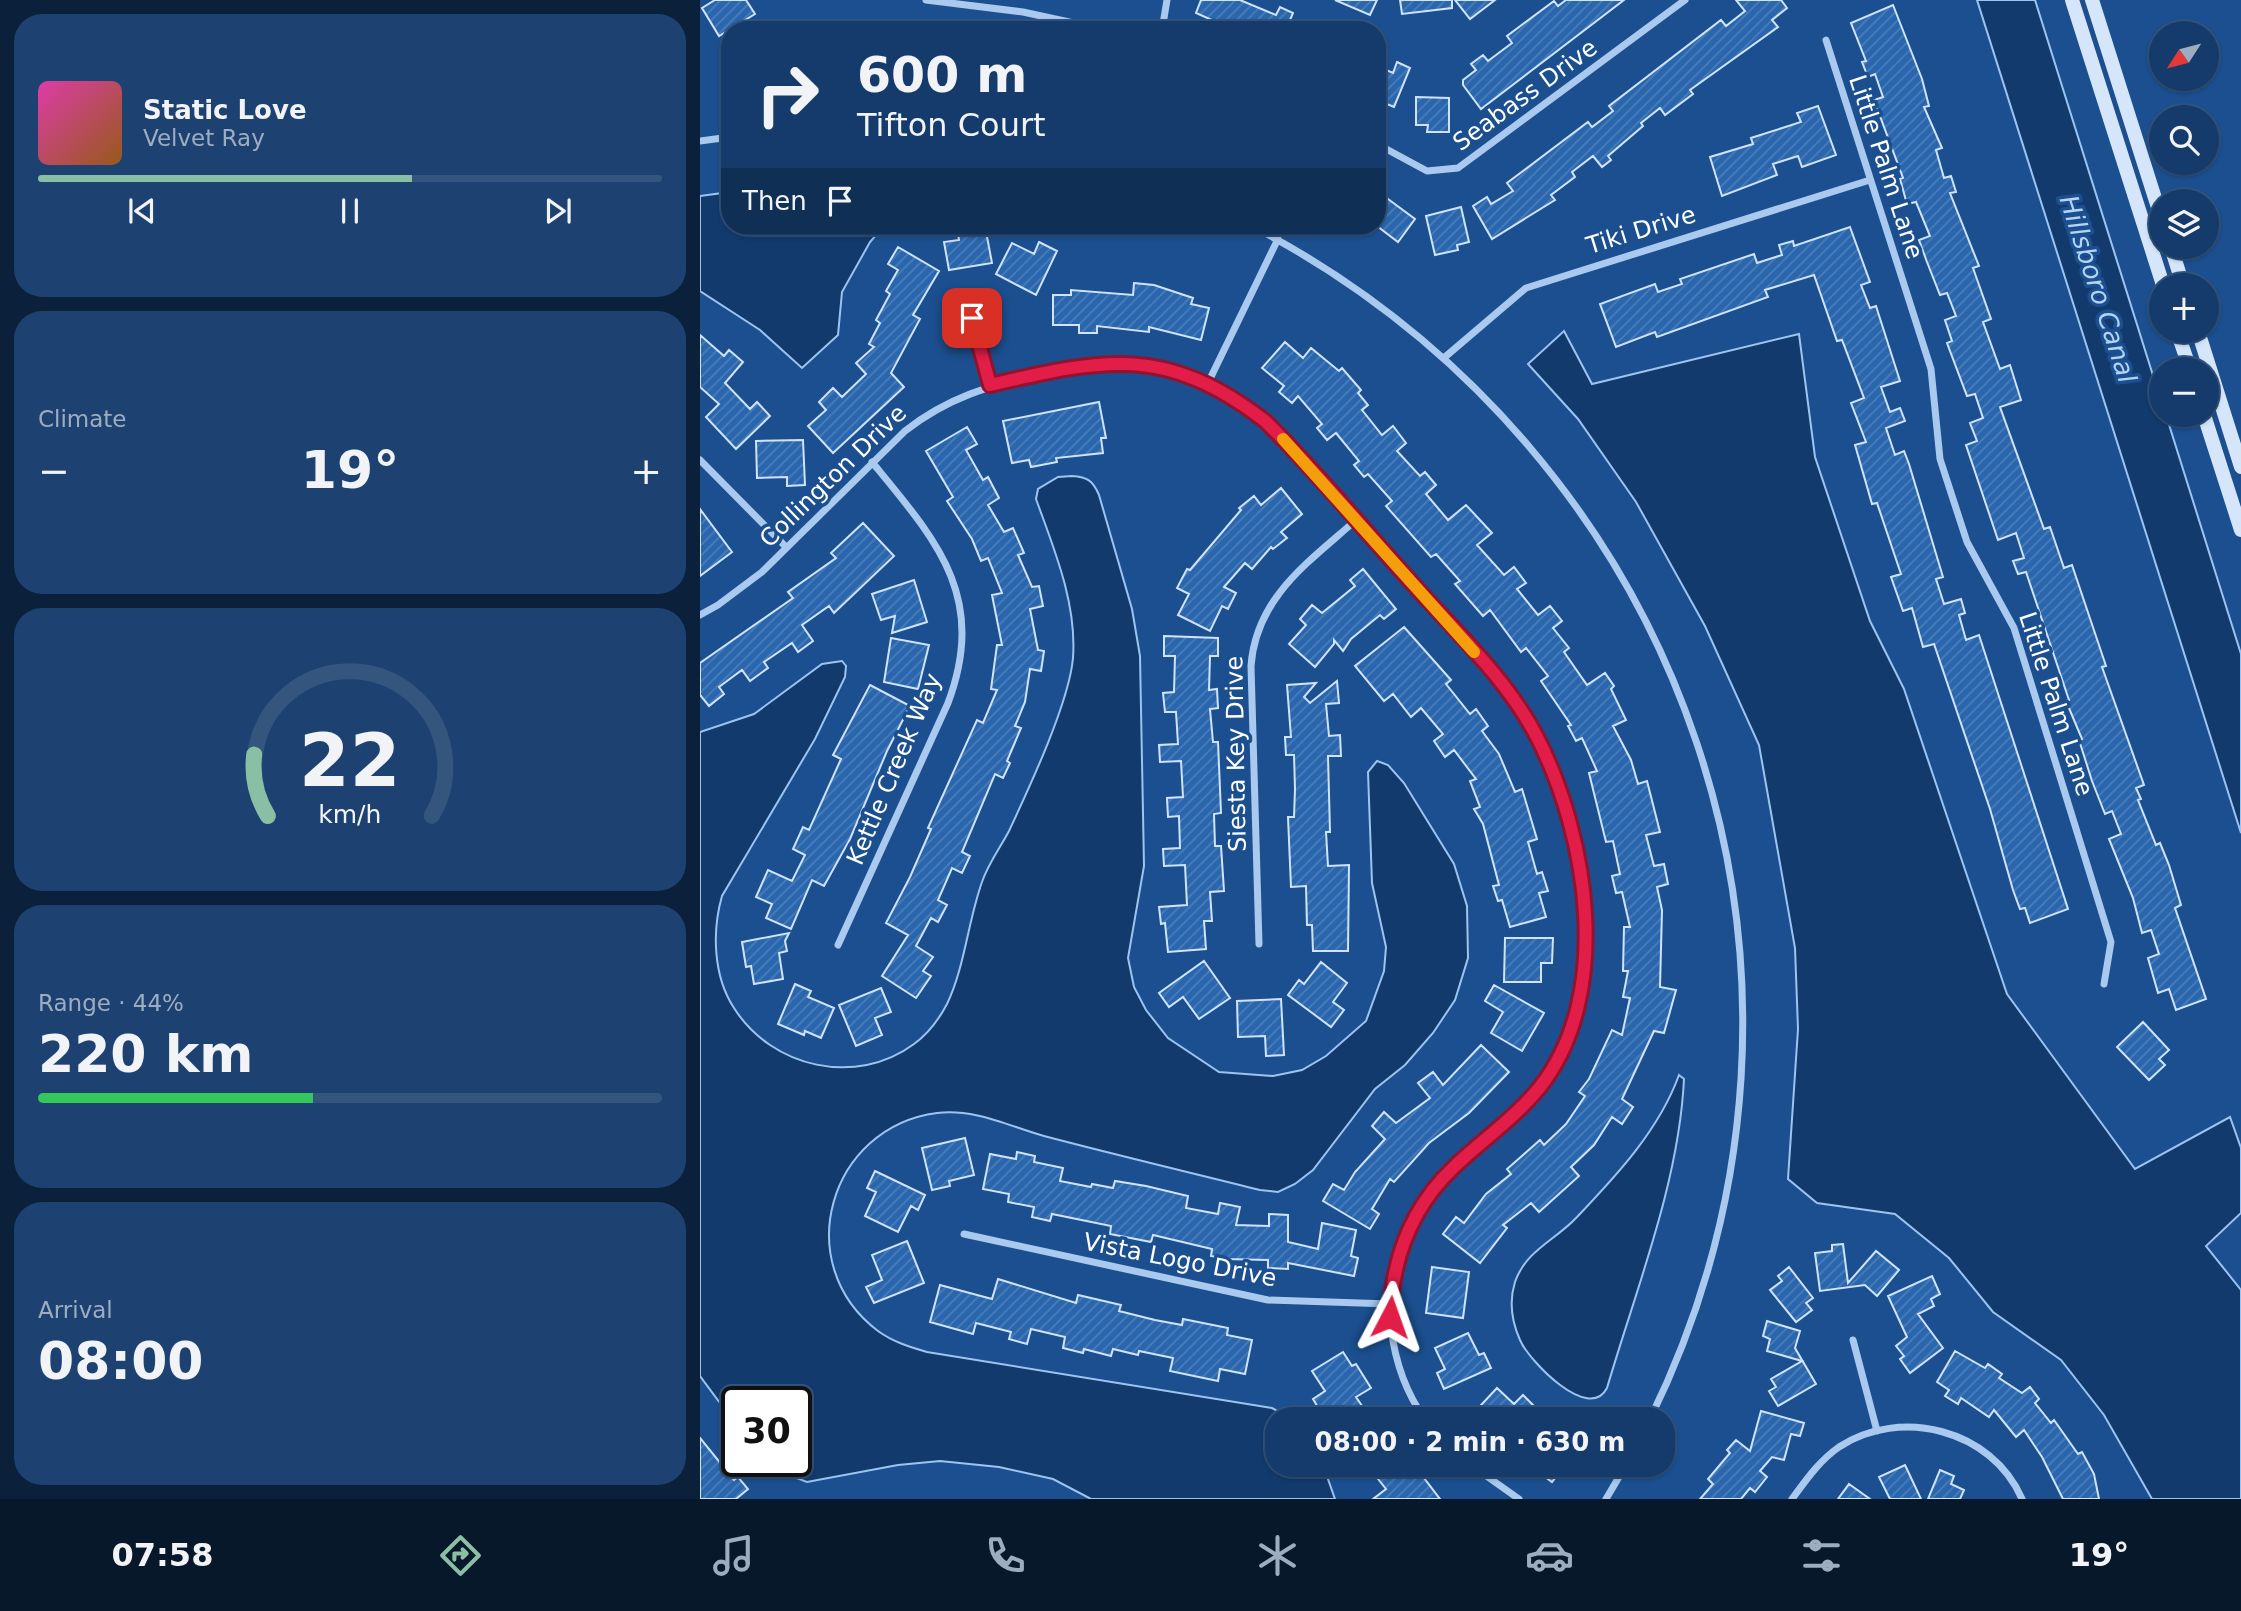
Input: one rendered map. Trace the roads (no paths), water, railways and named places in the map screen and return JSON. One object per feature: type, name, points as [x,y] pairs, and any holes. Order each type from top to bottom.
[{"type":"main road","points":[[2072,0],[2159,273]]},
{"type":"main road","points":[[2092,0],[2152,189]]},
{"type":"main road","points":[[2202,343],[2241,467]]},
{"type":"main road","points":[[2208,427],[2241,530]]},
{"type":"street","points":[[926,0],[988,3],[1068,21]]},
{"type":"street","points":[[1164,21],[1167,0]]},
{"type":"street","name":"Seabass Drive","points":[[1386,149],[1427,171],[1458,168],[1685,0]]},
{"type":"street","name":"Little Palm Lane","points":[[1825,40],[1931,369],[1940,459],[1967,542],[2014,628],[2111,942],[2104,984]]},
{"type":"street","points":[[700,141],[721,138]]},
{"type":"street","name":"Tiki Drive","points":[[1445,357],[1525,288],[1870,180]]},
{"type":"street","points":[[1270,235],[1363,292],[1445,357],[1528,442],[1589,523],[1625,580],[1651,630],[1691,724],[1724,843],[1734,899],[1743,1011],[1737,1124],[1722,1213],[1702,1290],[1684,1343],[1655,1407]]},
{"type":"street","points":[[1208,383],[1278,239]]},
{"type":"street","points":[[972,318],[990,385]]},
{"type":"street","name":"Collington Drive","points":[[700,615],[745,586],[872,462],[926,414],[951,400],[990,385],[1119,363],[1171,369],[1208,383],[1265,421],[1356,520],[1501,683],[1537,738],[1566,811],[1585,907],[1588,940],[1579,1006],[1553,1066],[1520,1111],[1455,1166],[1421,1206],[1399,1252],[1391,1304],[1393,1343],[1399,1368],[1419,1407]]},
{"type":"street","points":[[700,460],[786,547]]},
{"type":"street","name":"Kettle Creek Way","points":[[838,945],[948,703],[959,667],[962,643],[954,581],[939,547],[872,462]]},
{"type":"street","name":"Siesta Key Drive","points":[[1259,944],[1251,666],[1254,640],[1263,615],[1283,585],[1356,520]]},
{"type":"street","name":"Vista Logo Drive","points":[[964,1234],[1268,1300],[1391,1304]]},
{"type":"street","points":[[1853,1340],[1877,1431]]},
{"type":"street","points":[[1792,1499],[1822,1461],[1838,1448],[1877,1431],[1917,1427],[1958,1437],[1993,1460],[2008,1475],[2022,1499]]},
{"type":"street","points":[[1488,1477],[1519,1499]]},
{"type":"street","points":[[1606,1499],[1619,1477]]},
{"type":"water","name":"Hillsboro Canal","points":[[1977,0],[2035,0],[2149,363],[2149,427],[2170,427],[2241,654],[2241,833]]},
{"type":"water","points":[[721,193],[721,235],[876,235],[842,292],[838,335],[802,368],[760,330],[700,291],[700,196]]},
{"type":"water","points":[[1564,331],[1592,384],[1799,334],[1815,457],[1870,621],[1904,689],[2007,994],[2135,1169],[2230,1117],[2241,1148],[2241,1213],[2206,1246],[2241,1290],[2241,1499],[2152,1499],[2104,1415],[2061,1360],[1993,1312],[1949,1258],[1895,1214],[1817,1203],[1788,1179],[1798,1029],[1795,948],[1759,745],[1705,626],[1636,502],[1578,419],[1528,364]]},
{"type":"water","points":[[1058,477],[1082,477],[1094,486],[1099,495],[1132,609],[1140,656],[1144,866],[1128,958],[1134,987],[1146,1010],[1168,1038],[1219,1072],[1273,1076],[1302,1070],[1326,1056],[1366,1021],[1384,971],[1386,947],[1372,883],[1368,772],[1377,761],[1388,765],[1404,783],[1454,864],[1467,906],[1468,958],[1455,1000],[1433,1033],[1405,1065],[1375,1089],[1313,1170],[1295,1184],[1278,1192],[1260,1190],[1044,1136],[977,1115],[937,1113],[900,1124],[870,1144],[847,1170],[834,1202],[829,1236],[834,1271],[851,1303],[878,1331],[914,1348],[1266,1407],[1265,1477],[1327,1477],[1335,1499],[1091,1499],[1053,1479],[999,1467],[940,1461],[898,1465],[807,1482],[794,1477],[812,1477],[812,1386],[721,1386],[721,1404],[700,1376],[700,732],[754,714],[822,664],[842,661],[846,666],[845,677],[815,739],[722,896],[716,938],[718,968],[727,995],[750,1029],[770,1045],[792,1057],[817,1065],[867,1065],[891,1057],[914,1044],[933,1026],[947,1004],[985,875],[1027,792],[1047,745],[1070,677],[1073,637],[1068,597],[1036,499],[1038,489]]},
{"type":"water","points":[[1679,1075],[1684,1079],[1674,1157],[1654,1235],[1607,1388],[1598,1397],[1587,1398],[1560,1385],[1526,1350],[1513,1319],[1512,1297],[1515,1282],[1534,1253],[1577,1217],[1636,1151],[1671,1095]]}]
